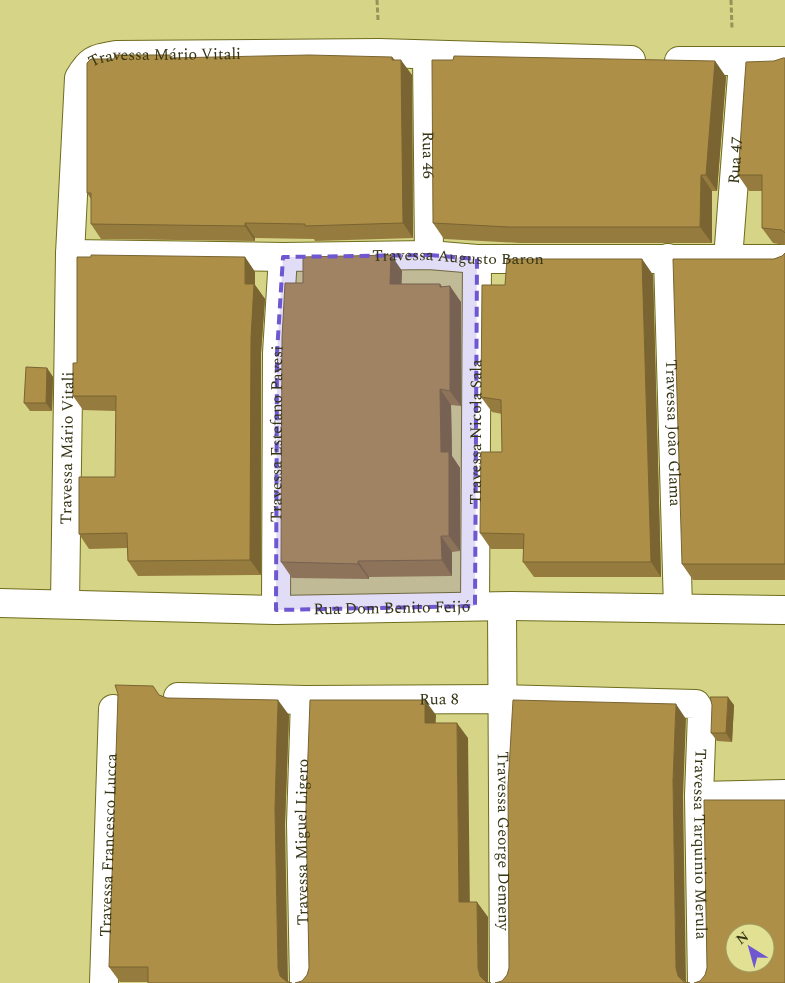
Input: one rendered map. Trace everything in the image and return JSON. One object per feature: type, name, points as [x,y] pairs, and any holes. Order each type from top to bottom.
[{"type":"street","name":"Travessa Mário Vitali","points":[[65,603],[70,254],[79,78],[87,65],[95,59],[125,55],[427,55],[743,62],[785,61]]},
{"type":"street","name":"Rua 46","points":[[427,55],[429,256]]},
{"type":"street","name":"Rua 47","points":[[728,259],[743,62]]},
{"type":"street","name":"Travessa Augusto Baron","points":[[70,254],[283,257],[429,256],[477,259],[785,259]]},
{"type":"street","name":"Travessa Estefano Pavesi","points":[[276,610],[277,353],[283,257]]},
{"type":"street","name":"Travessa João Glama","points":[[668,258],[678,608]]},
{"type":"street","name":"Travessa Nicola Sala","points":[[477,259],[488,606],[502,699]]},
{"type":"street","name":"Rua Dom Benito Feijó","points":[[0,603],[65,603],[276,610],[488,606],[785,610]]},
{"type":"street","name":"Rua 8","points":[[178,697],[305,700],[502,699],[692,703],[699,706]]},
{"type":"street","name":"Travessa George Demeny","points":[[502,699],[504,983]]},
{"type":"street","name":"Travessa Miguel Ligero","points":[[304,983],[301,824],[305,700]]},
{"type":"street","name":"Travessa Tarquinio Merula","points":[[699,706],[702,713],[699,796],[702,983]]},
{"type":"street","name":"Travessa Francesco Lucca","points":[[104,983],[112,709]]},
{"type":"street","points":[[699,796],[785,794]]},
{"type":"highlighted area","points":[[429,255],[477,259],[475,606],[276,610],[277,353],[283,257]]},
{"type":"building","points":[[115,55],[170,55],[170,58],[309,55],[392,57],[392,60],[401,60],[403,223],[305,226],[305,224],[245,223],[245,226],[91,224],[91,193],[87,193],[87,63],[91,59],[114,59]]},
{"type":"building","points":[[454,56],[715,61],[706,175],[701,175],[700,227],[509,227],[433,223],[432,60],[453,60]]},
{"type":"building","points":[[785,58],[785,233],[782,230],[762,228],[762,175],[738,175],[746,62],[774,61]]},
{"type":"building","points":[[785,253],[785,564],[682,564],[673,259],[774,259]]},
{"type":"building","points":[[91,255],[245,257],[245,284],[254,284],[251,338],[250,560],[128,561],[127,533],[79,534],[79,477],[115,477],[116,396],[73,396],[73,363],[77,363],[77,257],[91,257]]},
{"type":"building","points":[[391,255],[390,284],[440,284],[440,287],[450,286],[450,391],[440,389],[441,452],[449,452],[449,536],[441,536],[442,560],[358,561],[358,564],[281,562],[282,338],[285,283],[303,283],[303,257]]},
{"type":"building","points":[[507,259],[642,259],[651,562],[523,562],[524,534],[480,533],[481,452],[502,452],[501,400],[481,397],[482,285],[505,285]]},
{"type":"building","points":[[26,367],[47,368],[46,403],[24,403]]},
{"type":"building","points":[[115,685],[153,686],[159,695],[167,698],[278,700],[275,809],[278,968],[280,976],[292,983],[148,983],[148,967],[109,967],[118,694]]},
{"type":"building","points":[[710,697],[728,697],[726,733],[711,733],[712,705]]},
{"type":"building","points":[[310,700],[425,700],[425,723],[457,723],[459,902],[477,902],[478,968],[480,976],[486,982],[491,983],[295,983],[302,981],[307,975],[309,968],[306,809]]},
{"type":"building","points":[[513,700],[676,704],[673,781],[676,968],[678,976],[684,982],[690,983],[495,983],[502,981],[507,975],[509,968],[508,786]]},
{"type":"building","points":[[704,800],[785,800],[785,983],[694,983],[700,981],[705,975],[707,968]]}]
